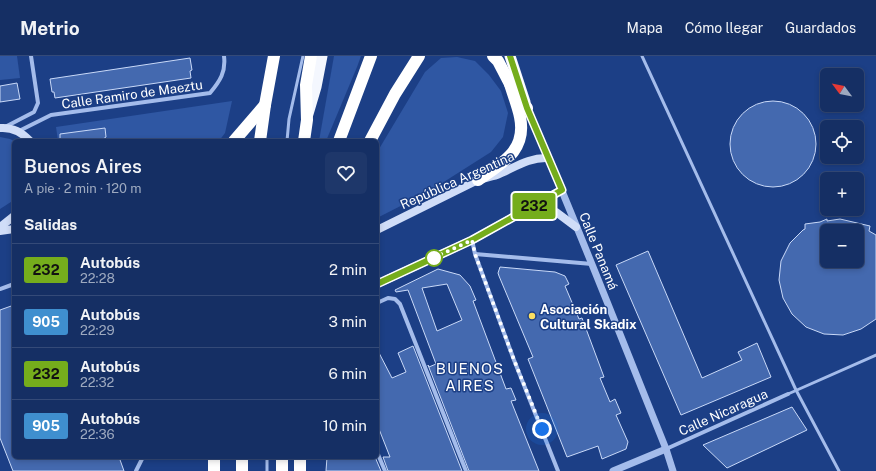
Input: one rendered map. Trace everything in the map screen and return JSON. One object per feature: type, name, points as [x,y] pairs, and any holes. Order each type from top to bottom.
[{"type":"highway","points":[[260,139],[274,56]]},
{"type":"highway","points":[[307,120],[306,85],[311,56]]},
{"type":"highway","points":[[304,139],[307,120],[316,87],[322,56]]},
{"type":"highway","points":[[340,139],[371,56]]},
{"type":"highway","points":[[371,139],[395,94],[419,56]]},
{"type":"highway","points":[[478,180],[511,155],[518,144],[521,132],[520,117],[510,84],[503,68],[494,56]]},
{"type":"highway","points":[[510,56],[527,108]]},
{"type":"highway","points":[[510,84],[527,108]]},
{"type":"highway","points":[[236,139],[265,105]]},
{"type":"highway","points":[[214,459],[214,471]]},
{"type":"highway","points":[[242,459],[242,471]]},
{"type":"highway","points":[[282,459],[282,471]]},
{"type":"highway","points":[[300,459],[300,471]]},
{"type":"main road","points":[[2,128],[19,131],[28,139]]},
{"type":"main road","name":"República Argentina","points":[[379,229],[478,180],[496,175],[527,161],[548,158]]},
{"type":"main road","points":[[379,283],[472,240],[562,190]]},
{"type":"main road","points":[[527,209],[545,208],[556,212],[576,227]]},
{"type":"main road","points":[[0,227],[12,218]]},
{"type":"main road","points":[[0,231],[12,229]]},
{"type":"street","points":[[2,128],[34,112],[38,103],[31,56]]},
{"type":"street","name":"Calle Ramiro de Maeztu","points":[[19,131],[51,115],[210,94],[220,81],[225,64],[224,56]]},
{"type":"street","name":"Calle Panamá","points":[[527,108],[592,264],[666,449],[673,471]]},
{"type":"street","points":[[472,240],[475,254],[514,360],[558,471]]},
{"type":"street","points":[[475,254],[592,264]]},
{"type":"street","points":[[0,289],[12,285]]},
{"type":"street","points":[[379,303],[388,298],[396,299],[400,304],[466,471]]},
{"type":"street","name":"Calle Nicaragua","points":[[666,449],[788,394]]},
{"type":"street","points":[[613,471],[666,449]]},
{"type":"street","points":[[379,457],[385,471]]},
{"type":"street","points":[[136,471],[142,459]]},
{"type":"lane","points":[[287,139],[289,119],[302,56]]},
{"type":"lane","points":[[642,56],[796,390],[839,471]]},
{"type":"lane","points":[[788,394],[876,354]]},
{"type":"lane","points":[[267,471],[268,459]]},
{"type":"shaded area","points":[[0,56],[17,56],[20,78],[0,80]]},
{"type":"shaded area","points":[[334,56],[361,56],[327,139],[319,139]]},
{"type":"shaded area","points":[[457,57],[475,61],[489,75],[501,91],[508,113],[503,137],[491,152],[428,192],[379,217],[379,149],[425,72],[441,58]]},
{"type":"shaded area","points":[[232,101],[225,133],[220,139],[58,139],[56,127]]},
{"type":"shaded area","points":[[0,137],[12,140],[12,201],[0,209]]},
{"type":"building","points":[[190,58],[192,70],[190,71],[191,78],[55,98],[54,92],[52,92],[50,79]]},
{"type":"building","points":[[17,83],[20,99],[0,102],[0,86]]},
{"type":"building","points":[[773,101],[790,104],[804,113],[813,127],[816,144],[813,161],[804,175],[790,184],[773,187],[756,184],[742,175],[733,161],[730,144],[733,127],[742,113],[756,104]]},
{"type":"building","points":[[105,128],[106,137],[103,139],[60,139],[60,134]]},
{"type":"building","points":[[827,219],[827,221],[840,219],[861,224],[820,224],[820,268],[864,268],[864,225],[870,226],[869,231],[876,235],[876,319],[861,329],[843,335],[824,334],[806,327],[792,314],[783,298],[779,280],[781,261],[790,243],[805,229],[805,224],[820,222]]},
{"type":"building","points":[[648,251],[702,378],[742,360],[738,352],[757,343],[771,377],[681,415],[616,265]]},
{"type":"building","points":[[500,267],[555,272],[565,276],[569,284],[565,286],[579,319],[582,318],[604,377],[600,378],[610,402],[615,399],[621,413],[616,415],[628,442],[626,449],[602,459],[598,446],[567,457],[528,359],[533,357],[499,276],[498,273]]},
{"type":"building","points":[[438,269],[460,275],[470,286],[476,300],[473,301],[506,389],[511,388],[516,400],[511,401],[539,471],[469,471],[428,365],[429,367],[436,364],[408,290],[396,292],[395,290]],"holes":[[[447,284],[462,320],[437,331],[422,288]]]},
{"type":"building","points":[[12,306],[12,459],[120,459],[124,471],[13,471],[0,438],[0,310]]},
{"type":"building","points":[[413,346],[462,471],[388,471],[383,457],[390,457],[379,429],[379,353],[392,378],[406,372],[398,353]]},
{"type":"building","points":[[792,407],[807,430],[727,468],[703,445]]},
{"type":"building","points":[[327,459],[376,459],[381,471],[326,471]]},
{"type":"bus line","name":"232","points":[[379,283],[472,240],[562,190],[527,108],[510,56]]},
{"type":"place","name":"Asociación Cultural Skadix","points":[[532,316]]},
{"type":"district","name":"BUENOS AIRES","points":[[470,378]]},
{"type":"route","points":[[434,258],[431,259],[472,240],[475,254],[514,360],[542,429]]}]
